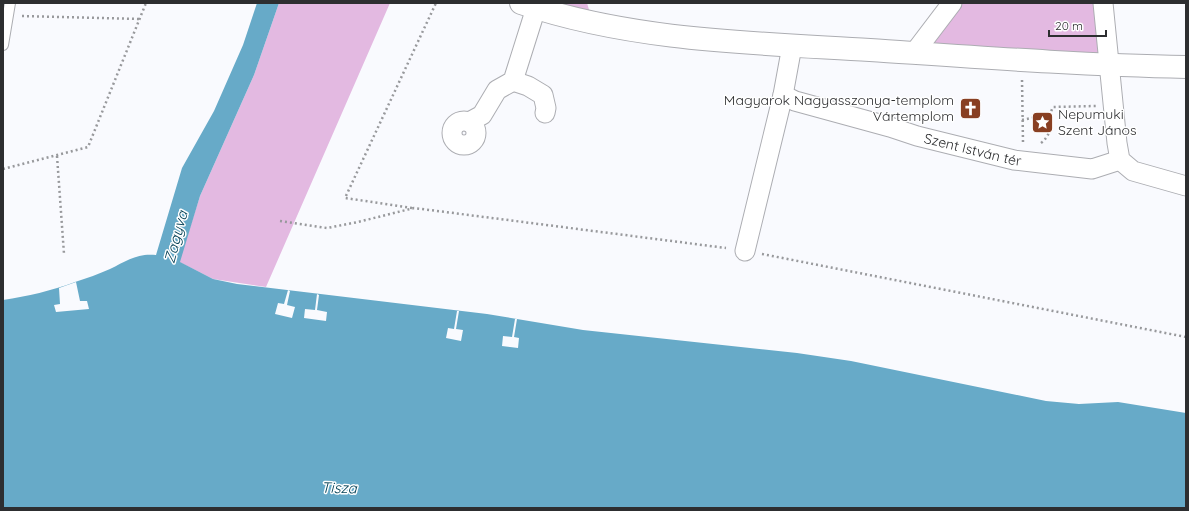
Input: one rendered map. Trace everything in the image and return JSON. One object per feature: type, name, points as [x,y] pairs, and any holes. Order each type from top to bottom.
[{"type":"main road","points":[[529,6],[593,23],[675,36],[792,46],[1110,65],[1186,67]]},
{"type":"street","points":[[914,53],[952,3]]},
{"type":"street","points":[[1103,3],[1120,160],[1133,171],[1186,186]]},
{"type":"street","points":[[513,81],[529,6]]},
{"type":"street","points":[[745,251],[783,95],[792,46]]},
{"type":"street","points":[[469,122],[482,115],[497,90],[513,81],[528,86],[543,95],[546,108],[545,113]]},
{"type":"street","name":"Szent István tér","points":[[783,95],[795,101],[890,126],[918,136],[1014,160],[1092,169],[1120,160]]},
{"type":"lane","points":[[3,45],[10,3]]},
{"type":"path","points":[[3,169],[57,156],[88,146],[146,3]]},
{"type":"path","points":[[436,3],[345,198],[745,251],[1186,337]]},
{"type":"path","points":[[8,16],[139,19]]},
{"type":"path","points":[[1022,59],[1023,147],[1028,145]]},
{"type":"path","points":[[1035,146],[1040,144],[1048,136],[1051,128],[1051,114],[1053,107],[1114,106]]},
{"type":"path","points":[[1022,120],[1051,114]]},
{"type":"path","points":[[57,156],[64,254]]},
{"type":"path","points":[[280,221],[327,228],[414,208]]},
{"type":"shaded area","points":[[279,3],[390,3],[266,287],[213,279],[179,262],[200,196],[254,75]]},
{"type":"shaded area","points":[[521,3],[587,3],[593,23]]},
{"type":"shaded area","points":[[952,3],[1103,3],[1110,65],[914,53]]},
{"type":"water","points":[[257,3],[279,3],[254,75],[200,196],[180,262],[213,279],[237,284],[487,314],[583,330],[797,353],[851,361],[1046,401],[1079,404],[1118,402],[1186,413],[1186,508],[3,508],[3,300],[39,293],[66,285],[102,273],[137,256],[156,255],[182,168],[214,111],[243,45]]},
{"type":"pier","points":[[76,282],[80,301],[87,301],[89,309],[56,312],[54,305],[60,304],[59,288]]},
{"type":"pier","points":[[288,290],[290,291],[287,305],[295,307],[292,318],[275,314],[278,303],[284,304]]},
{"type":"pier","points":[[317,294],[319,295],[317,310],[327,312],[326,321],[304,318],[305,309],[315,310]]},
{"type":"pier","points":[[457,311],[459,311],[456,329],[463,330],[461,341],[446,338],[448,328],[454,329]]},
{"type":"pier","points":[[515,319],[517,319],[514,337],[519,338],[518,348],[502,346],[503,336],[512,337]]},
{"type":"place","name":"Magyarok Nagyasszonya-templom Vártemplom","points":[[970,108]]},
{"type":"place","name":"Nepumuki Szent János","points":[[1042,122]]},
{"type":"water label","name":"Zagyva","points":[[176,237]]},
{"type":"water label","name":"Tisza","points":[[339,488]]}]
